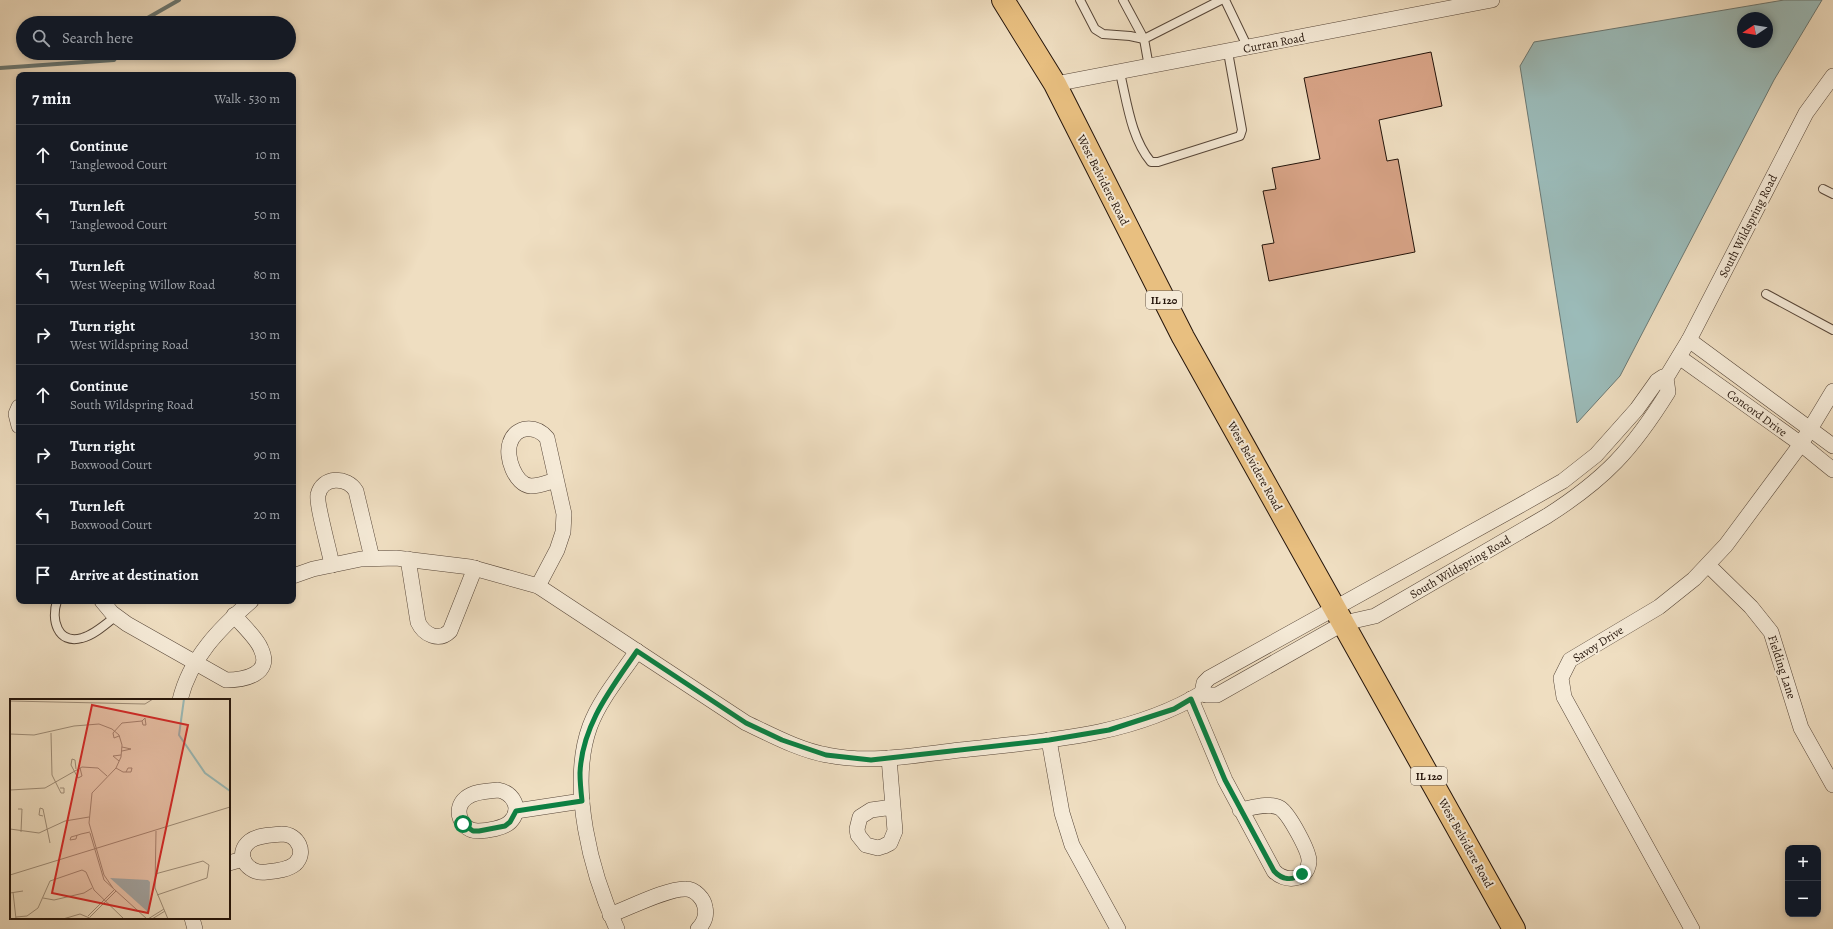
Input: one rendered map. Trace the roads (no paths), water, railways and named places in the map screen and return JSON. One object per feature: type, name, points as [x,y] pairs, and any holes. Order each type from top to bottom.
[{"type":"main road","name":"West Belvidere Road","points":[[1003,0],[1054,84],[1183,337],[1340,615],[1514,929]]},
{"type":"street","name":"Curran Road","points":[[1054,84],[1228,52],[1454,4],[1492,0]]},
{"type":"street","name":"South Wildspring Road","points":[[1340,615],[1375,616],[1551,513],[1596,481],[1624,454],[1648,426],[1668,392],[1666,378],[1689,340],[1806,113],[1833,76]]},
{"type":"street","name":"Concord Drive","points":[[1689,340],[1833,446]]},
{"type":"street","name":"Concord Drive","points":[[1679,357],[1801,444],[1833,470]]},
{"type":"street","name":"South Wildspring Road","points":[[1197,696],[1217,695],[1340,615],[1569,476],[1596,455],[1637,409],[1657,381],[1661,378],[1666,378]]},
{"type":"street","name":"Savoy Drive","points":[[1692,929],[1564,697],[1561,678],[1570,660],[1659,607],[1694,579],[1708,565],[1726,545],[1801,444],[1833,391]]},
{"type":"street","points":[[332,565],[317,498],[322,487],[332,480],[344,481],[351,485],[356,491],[372,558]]},
{"type":"street","points":[[538,586],[557,550],[563,532],[564,514],[556,480]]},
{"type":"street","points":[[1540,494],[1551,513]]},
{"type":"street","points":[[296,575],[332,565],[372,558],[408,559],[475,568],[538,586],[746,723],[782,740],[826,755],[871,760],[1049,740],[1109,730],[1174,709],[1197,696],[1213,755],[1240,810],[1274,871],[1279,876],[1288,879],[1296,878],[1307,869],[1309,862],[1308,853],[1287,815],[1280,808],[1272,806],[1240,810]]},
{"type":"street","points":[[408,559],[418,622],[424,631],[435,636],[445,635],[450,631],[475,568]]},
{"type":"street","name":"Fielding Lane","points":[[1708,565],[1751,607],[1771,632],[1802,728],[1833,785]]},
{"type":"street","points":[[105,604],[116,616],[195,664],[226,680],[246,678],[255,675],[263,664],[261,649],[234,615]]},
{"type":"street","points":[[180,699],[185,683],[195,664],[212,639],[234,615],[247,604]]},
{"type":"street","points":[[637,651],[599,706],[590,725],[582,759],[580,774],[582,801],[592,859],[604,901],[614,922],[668,892],[688,889],[698,894],[705,907],[705,920],[698,929]]},
{"type":"street","points":[[1049,740],[1062,813],[1072,845],[1118,929]]},
{"type":"street","points":[[889,758],[893,807]]},
{"type":"street","points":[[516,811],[582,801]]},
{"type":"street","points":[[192,919],[195,929]]},
{"type":"lane","points":[[1080,0],[1095,29],[1103,34],[1130,36],[1144,39],[1221,0]]},
{"type":"lane","points":[[1123,0],[1144,39],[1150,67]]},
{"type":"lane","points":[[1225,0],[1248,48]]},
{"type":"lane","points":[[1120,73],[1134,130],[1146,156],[1151,162],[1158,162],[1240,136],[1242,130],[1228,52]]},
{"type":"lane","points":[[1823,189],[1833,194]]},
{"type":"lane","points":[[1766,294],[1833,330]]},
{"type":"lane","points":[[56,604],[54,612],[56,625],[62,634],[71,638],[81,639],[94,633],[116,616]]},
{"type":"water","points":[[1784,0],[1822,0],[1774,80],[1620,376],[1577,423],[1520,66],[1534,42]]},
{"type":"waterway","points":[[151,16],[179,0]]},
{"type":"waterway","points":[[0,68],[114,60]]}]
